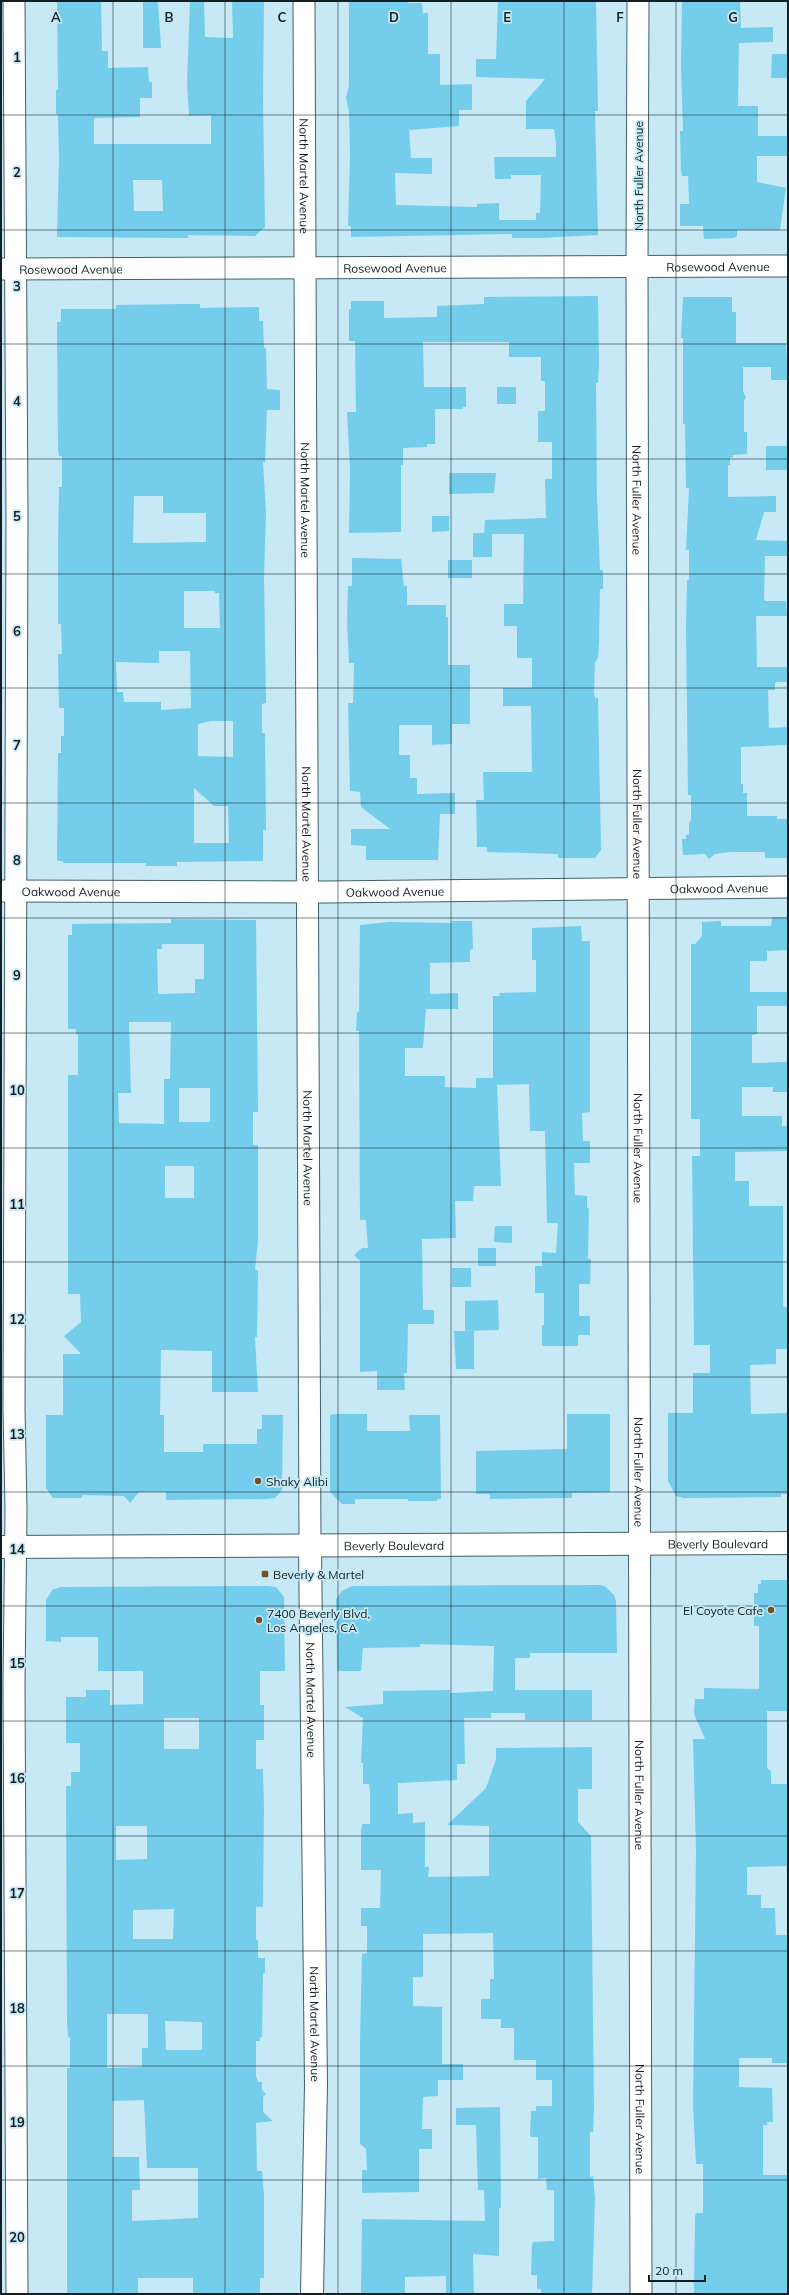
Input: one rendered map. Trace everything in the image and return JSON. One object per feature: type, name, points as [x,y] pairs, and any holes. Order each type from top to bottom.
[{"type":"main road","name":"Beverly Boulevard","points":[[8,1547],[788,1543]]},
{"type":"main road","name":"North Martel Avenue","points":[[310,1546],[316,2085],[312,2294]]},
{"type":"street","points":[[14,1],[8,268],[17,509],[8,890],[8,1547],[17,2294]]},
{"type":"street","name":"North Martel Avenue","points":[[304,1],[306,892],[310,1546]]},
{"type":"street","name":"North Fuller Avenue","points":[[638,1],[637,265],[641,1544],[641,2294]]},
{"type":"street","name":"Rosewood Avenue","points":[[8,268],[637,265],[788,266]]},
{"type":"street","name":"Oakwood Avenue","points":[[8,890],[306,892],[788,887]]},
{"type":"building","points":[[57,1],[101,1],[102,51],[108,51],[108,68],[148,67],[149,82],[152,82],[152,98],[140,98],[140,117],[94,118],[94,144],[211,144],[211,115],[189,116],[187,82],[190,1],[204,1],[205,37],[233,38],[232,1],[264,1],[263,100],[265,227],[255,236],[188,235],[188,238],[57,237],[59,160],[56,90],[58,90]],"holes":[[[133,180],[162,180],[163,211],[134,211]]]},
{"type":"building","points":[[143,1],[158,1],[161,48],[143,48]]},
{"type":"building","points":[[349,1],[408,1],[408,3],[422,3],[423,13],[428,13],[428,54],[440,54],[440,85],[472,84],[472,110],[459,110],[459,126],[409,130],[411,158],[432,158],[432,174],[395,173],[396,205],[477,207],[477,204],[499,203],[499,220],[536,220],[536,213],[540,213],[541,175],[511,175],[511,179],[495,179],[494,157],[556,157],[554,129],[526,129],[526,101],[545,79],[476,77],[476,59],[496,59],[498,1],[596,1],[598,111],[595,111],[598,235],[538,238],[512,238],[512,234],[351,237],[351,226],[348,226],[350,155],[349,112],[346,97],[349,86]]},
{"type":"building","points":[[682,1],[740,1],[741,28],[773,27],[773,42],[739,43],[738,106],[758,106],[758,136],[788,136],[788,156],[757,156],[757,182],[786,188],[780,230],[737,230],[737,236],[734,238],[704,239],[703,226],[680,226],[680,204],[689,204],[688,176],[682,176],[681,171],[680,131],[683,131],[681,66]]},
{"type":"building","points":[[772,54],[788,54],[788,78],[771,78]]},
{"type":"building","points":[[598,296],[599,366],[598,383],[596,383],[597,496],[600,570],[603,570],[603,589],[600,589],[599,642],[598,658],[595,662],[594,692],[595,698],[598,698],[601,850],[595,858],[558,858],[558,854],[487,852],[487,847],[477,847],[476,800],[484,800],[483,772],[532,772],[531,706],[503,706],[503,688],[532,688],[532,658],[517,658],[517,626],[504,626],[504,604],[523,604],[524,534],[492,534],[492,557],[473,557],[473,533],[484,533],[485,520],[546,518],[545,479],[552,479],[552,442],[538,442],[538,411],[545,411],[545,381],[541,381],[541,357],[509,357],[509,342],[423,342],[424,387],[466,387],[466,407],[463,407],[463,409],[435,409],[435,444],[427,444],[427,447],[403,448],[403,465],[401,465],[401,532],[349,533],[350,469],[347,412],[356,412],[355,341],[349,341],[349,309],[351,309],[351,301],[384,301],[384,318],[437,317],[437,306],[484,304],[484,297]]},
{"type":"building","points":[[683,297],[732,297],[732,312],[736,312],[736,343],[786,343],[788,380],[771,380],[771,367],[743,367],[743,391],[746,398],[744,400],[744,432],[747,432],[747,454],[733,455],[733,457],[730,458],[730,465],[728,465],[728,497],[776,496],[776,512],[764,512],[756,540],[788,541],[788,556],[765,556],[764,599],[765,601],[786,601],[787,616],[756,616],[757,667],[788,667],[788,682],[777,682],[775,683],[775,690],[768,690],[769,728],[788,727],[788,745],[741,747],[741,784],[743,784],[743,793],[747,793],[747,816],[777,816],[777,819],[787,819],[788,858],[765,858],[765,852],[730,852],[715,854],[709,859],[705,854],[683,855],[682,839],[686,839],[686,835],[689,835],[689,823],[691,820],[691,795],[688,795],[686,628],[689,550],[686,550],[689,488],[686,488],[685,424],[683,424],[683,338],[681,338]]},
{"type":"building","points":[[200,304],[200,308],[259,307],[259,321],[263,321],[264,348],[266,348],[267,389],[280,390],[280,410],[267,410],[265,462],[263,462],[266,512],[264,577],[266,703],[262,704],[262,733],[265,733],[266,830],[263,830],[263,861],[177,862],[177,866],[146,866],[146,863],[63,863],[63,861],[57,861],[58,753],[61,753],[61,736],[64,736],[64,708],[59,708],[58,654],[62,654],[61,624],[58,624],[58,544],[59,487],[62,487],[62,456],[59,456],[58,449],[57,322],[61,322],[61,309],[116,309],[116,305]],"holes":[[[134,496],[163,496],[163,513],[206,513],[206,542],[133,543]],[[184,591],[215,591],[215,593],[219,593],[220,628],[184,628]],[[159,651],[190,651],[191,708],[161,710],[161,702],[124,702],[123,692],[117,692],[116,662],[159,663]],[[211,721],[233,721],[233,757],[198,756],[198,724]],[[194,788],[214,806],[228,806],[229,843],[194,843]]]},
{"type":"building","points":[[497,387],[516,387],[516,404],[497,404]]},
{"type":"building","points":[[766,446],[787,446],[787,470],[766,470]]},
{"type":"building","points":[[449,473],[496,473],[494,493],[449,494]]},
{"type":"building","points":[[432,516],[449,516],[449,531],[432,532]]},
{"type":"building","points":[[352,558],[401,559],[404,586],[407,586],[407,605],[446,605],[446,617],[448,617],[448,665],[470,665],[470,724],[452,724],[452,744],[432,745],[432,725],[399,725],[399,755],[410,755],[410,778],[417,778],[417,794],[455,793],[455,814],[440,814],[438,860],[366,860],[366,846],[351,845],[351,829],[390,829],[361,807],[360,792],[350,791],[348,703],[353,703],[354,663],[349,663],[347,621],[348,586],[352,586]]},
{"type":"building","points":[[448,560],[472,560],[472,578],[448,578]]},
{"type":"building","points":[[772,917],[787,917],[788,950],[767,951],[767,961],[750,961],[750,992],[788,992],[788,1006],[757,1006],[757,1034],[752,1035],[752,1063],[787,1062],[788,1092],[773,1092],[773,1087],[742,1087],[742,1116],[782,1116],[782,1126],[788,1126],[788,1151],[735,1152],[735,1181],[749,1181],[749,1206],[783,1206],[783,1307],[788,1307],[788,1349],[776,1349],[776,1364],[750,1365],[751,1414],[788,1413],[788,1494],[781,1494],[781,1497],[684,1498],[676,1496],[668,1481],[668,1413],[693,1413],[693,1373],[710,1373],[710,1345],[694,1345],[692,1156],[700,1156],[700,1119],[691,1119],[691,944],[695,944],[702,936],[702,922],[721,921],[721,926],[771,926]]},
{"type":"building","points":[[171,919],[256,920],[258,1112],[253,1112],[253,1145],[258,1145],[258,1240],[255,1270],[258,1270],[257,1337],[255,1337],[258,1392],[212,1392],[212,1351],[161,1350],[160,1415],[164,1415],[164,1452],[203,1452],[203,1444],[257,1444],[257,1429],[262,1429],[262,1415],[283,1415],[282,1490],[275,1498],[268,1499],[166,1500],[166,1492],[139,1492],[130,1503],[124,1496],[82,1495],[82,1498],[53,1498],[46,1488],[46,1415],[63,1415],[63,1354],[81,1354],[64,1336],[81,1322],[80,1294],[68,1294],[68,1075],[78,1075],[78,1034],[76,1034],[76,1029],[68,1029],[68,935],[72,935],[72,924],[171,923]],"holes":[[[162,944],[204,944],[204,979],[195,979],[195,993],[158,994],[157,949],[162,949]],[[129,1022],[171,1022],[170,1079],[164,1079],[164,1124],[119,1123],[118,1093],[131,1093]],[[179,1088],[210,1088],[210,1122],[179,1122]],[[165,1166],[194,1166],[194,1198],[165,1198]]]},
{"type":"building","points":[[452,921],[472,921],[473,949],[470,950],[470,962],[430,963],[430,994],[458,993],[458,1009],[426,1009],[423,1048],[405,1048],[405,1076],[445,1076],[445,1087],[476,1088],[476,1078],[493,1078],[493,996],[500,996],[499,993],[536,992],[536,960],[532,960],[532,928],[581,926],[582,941],[590,941],[590,1112],[582,1113],[583,1141],[590,1141],[590,1163],[574,1163],[575,1195],[587,1196],[587,1208],[589,1208],[588,1259],[591,1259],[590,1284],[579,1284],[579,1316],[590,1316],[590,1335],[578,1335],[578,1346],[542,1346],[542,1325],[544,1325],[544,1293],[535,1293],[535,1266],[542,1266],[542,1252],[556,1253],[558,1223],[547,1223],[545,1131],[530,1131],[529,1084],[497,1085],[501,1186],[474,1186],[473,1201],[455,1201],[456,1238],[422,1239],[423,1310],[434,1310],[434,1324],[408,1324],[407,1373],[404,1373],[405,1390],[377,1390],[377,1371],[360,1372],[360,1261],[354,1255],[362,1248],[368,1248],[366,1220],[360,1220],[359,1031],[356,1031],[357,1012],[359,1012],[360,925],[389,922],[452,923]]},
{"type":"building","points":[[495,1226],[512,1226],[512,1243],[494,1242]]},
{"type":"building","points":[[478,1248],[496,1248],[496,1266],[478,1266]]},
{"type":"building","points":[[452,1268],[471,1268],[471,1287],[452,1287]]},
{"type":"building","points":[[498,1300],[499,1330],[465,1331],[465,1301]]},
{"type":"building","points":[[454,1331],[474,1331],[474,1369],[456,1369]]},
{"type":"building","points":[[367,1414],[367,1431],[410,1431],[409,1415],[440,1415],[441,1499],[437,1499],[437,1501],[408,1501],[408,1499],[355,1499],[355,1504],[342,1504],[330,1492],[330,1415]]},
{"type":"building","points":[[567,1414],[610,1414],[610,1492],[572,1493],[572,1498],[490,1499],[490,1494],[476,1494],[476,1451],[567,1449]]},
{"type":"building","points":[[761,1580],[788,1580],[788,1711],[767,1711],[767,1768],[771,1771],[771,1784],[788,1784],[788,1866],[747,1867],[747,1895],[761,1895],[761,1908],[775,1908],[776,1935],[788,1935],[788,2063],[772,2063],[772,2058],[739,2058],[739,2087],[772,2088],[773,2122],[767,2122],[767,2125],[763,2125],[763,2175],[788,2175],[788,2294],[694,2294],[695,2217],[696,2213],[703,2213],[703,2164],[696,2164],[693,2106],[696,1850],[693,1739],[705,1739],[694,1714],[695,1699],[704,1699],[704,1688],[759,1689],[759,1626],[754,1626],[754,1593],[758,1593],[758,1584],[761,1584]]},
{"type":"building","points":[[601,1585],[606,1587],[614,1595],[616,1601],[617,1653],[530,1653],[530,1658],[515,1658],[515,1690],[592,1690],[592,1720],[525,1720],[525,1713],[491,1713],[491,1718],[464,1718],[465,1764],[457,1764],[457,1780],[398,1783],[398,1814],[413,1813],[413,1823],[425,1822],[425,1867],[429,1867],[428,1877],[489,1876],[489,1826],[447,1825],[486,1788],[496,1759],[496,1748],[592,1747],[592,1789],[578,1789],[578,1822],[591,1836],[594,2110],[593,2132],[590,2132],[590,2177],[593,2176],[595,2198],[592,2294],[541,2294],[541,2289],[537,2289],[537,2275],[531,2275],[532,2246],[533,2242],[554,2241],[554,2190],[547,2190],[546,2178],[538,2179],[538,2137],[530,2137],[531,2111],[536,2111],[536,2106],[552,2106],[552,2080],[536,2080],[536,2060],[514,2060],[514,2028],[501,2028],[501,2019],[481,2019],[481,1999],[490,1999],[490,1979],[494,1979],[493,1933],[423,1934],[423,1977],[413,1977],[413,2006],[442,2007],[442,2064],[463,2064],[463,2080],[438,2080],[438,2096],[423,2097],[422,2129],[432,2129],[432,2149],[419,2149],[419,2192],[362,2193],[362,2170],[367,2170],[366,2149],[360,2144],[360,2040],[362,1954],[367,1953],[367,1926],[361,1926],[361,1908],[380,1908],[381,1870],[361,1870],[362,1824],[370,1824],[369,1784],[363,1784],[363,1763],[361,1763],[363,1718],[345,1707],[383,1704],[383,1691],[450,1690],[450,1693],[493,1691],[494,1646],[420,1644],[420,1647],[363,1648],[361,1671],[337,1671],[336,1599],[342,1591],[352,1586]]},
{"type":"building","points":[[268,1586],[276,1587],[284,1597],[285,1671],[260,1671],[260,1705],[264,1705],[264,1740],[256,1740],[256,1769],[263,1769],[264,1808],[263,1907],[256,1907],[256,1940],[258,1940],[258,1958],[265,1958],[265,1973],[263,1973],[262,2037],[260,2037],[260,2041],[256,2041],[256,2076],[258,2082],[262,2082],[262,2090],[266,2094],[263,2097],[263,2112],[273,2121],[256,2123],[257,2171],[262,2171],[264,2195],[264,2278],[260,2278],[260,2294],[193,2294],[193,2278],[138,2278],[138,2294],[67,2294],[67,2068],[70,2068],[70,2038],[68,2036],[67,2023],[66,1786],[71,1786],[71,1772],[80,1772],[80,1743],[66,1743],[66,1697],[86,1697],[86,1690],[110,1690],[110,1705],[143,1704],[143,1671],[98,1671],[98,1637],[61,1637],[61,1642],[46,1641],[46,1600],[52,1590],[61,1587]],"holes":[[[164,1718],[199,1718],[199,1749],[164,1749]],[[116,1826],[147,1826],[147,1859],[116,1860]],[[174,1909],[173,1939],[133,1939],[133,1910]],[[107,2014],[148,2014],[148,2048],[142,2048],[142,2067],[107,2068]],[[165,2021],[202,2022],[202,2050],[166,2050]],[[144,2100],[147,2168],[198,2168],[198,2218],[132,2221],[132,2190],[140,2190],[139,2157],[112,2157],[112,2101]]]},
{"type":"building","points":[[500,2107],[501,2208],[499,2208],[499,2256],[473,2254],[474,2294],[446,2294],[446,2276],[405,2277],[405,2294],[361,2294],[362,2219],[485,2221],[484,2190],[478,2190],[476,2125],[456,2125],[456,2108]]},
{"type":"place","name":"Shaky Alibi","points":[[258,1481]]},
{"type":"place","name":"Beverly & Martel","points":[[265,1574]]},
{"type":"place","name":"El Coyote Cafe","points":[[771,1610]]},
{"type":"place","name":"7400 Beverly Blvd, Los Angeles, CA","points":[[259,1620]]}]
